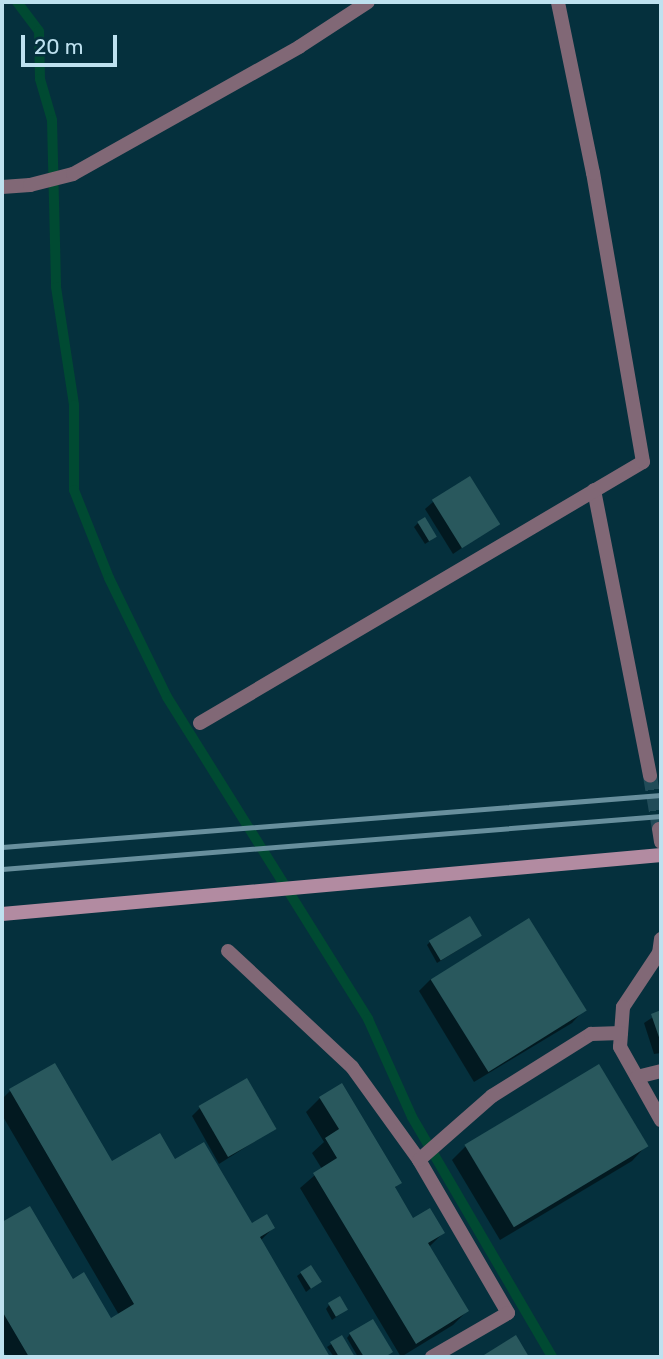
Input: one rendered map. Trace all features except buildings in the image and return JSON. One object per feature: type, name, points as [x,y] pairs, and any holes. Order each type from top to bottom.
[{"type":"street","points":[[2,187],[30,185],[73,174],[299,47],[368,2]]},
{"type":"street","points":[[200,723],[643,462],[593,173],[558,2]]},
{"type":"street","points":[[594,490],[650,776]]},
{"type":"street","points":[[2,914],[661,855]]},
{"type":"street","points":[[661,939],[659,953],[624,1007],[620,1047],[661,1120]]},
{"type":"street","points":[[228,951],[352,1067],[421,1159],[508,1313],[432,1357]]},
{"type":"street","points":[[421,1159],[492,1096],[591,1034],[621,1033]]},
{"type":"street","points":[[637,1077],[661,1071]]},
{"type":"waterway","points":[[17,2],[39,31],[40,79],[52,120],[56,287],[74,405],[74,490],[109,578],[167,697],[368,1019],[412,1117],[552,1357]]},
{"type":"tunnel","points":[[650,776],[659,829]]},
{"type":"railway","points":[[2,847],[661,795]]},
{"type":"railway","points":[[2,869],[661,816]]}]
